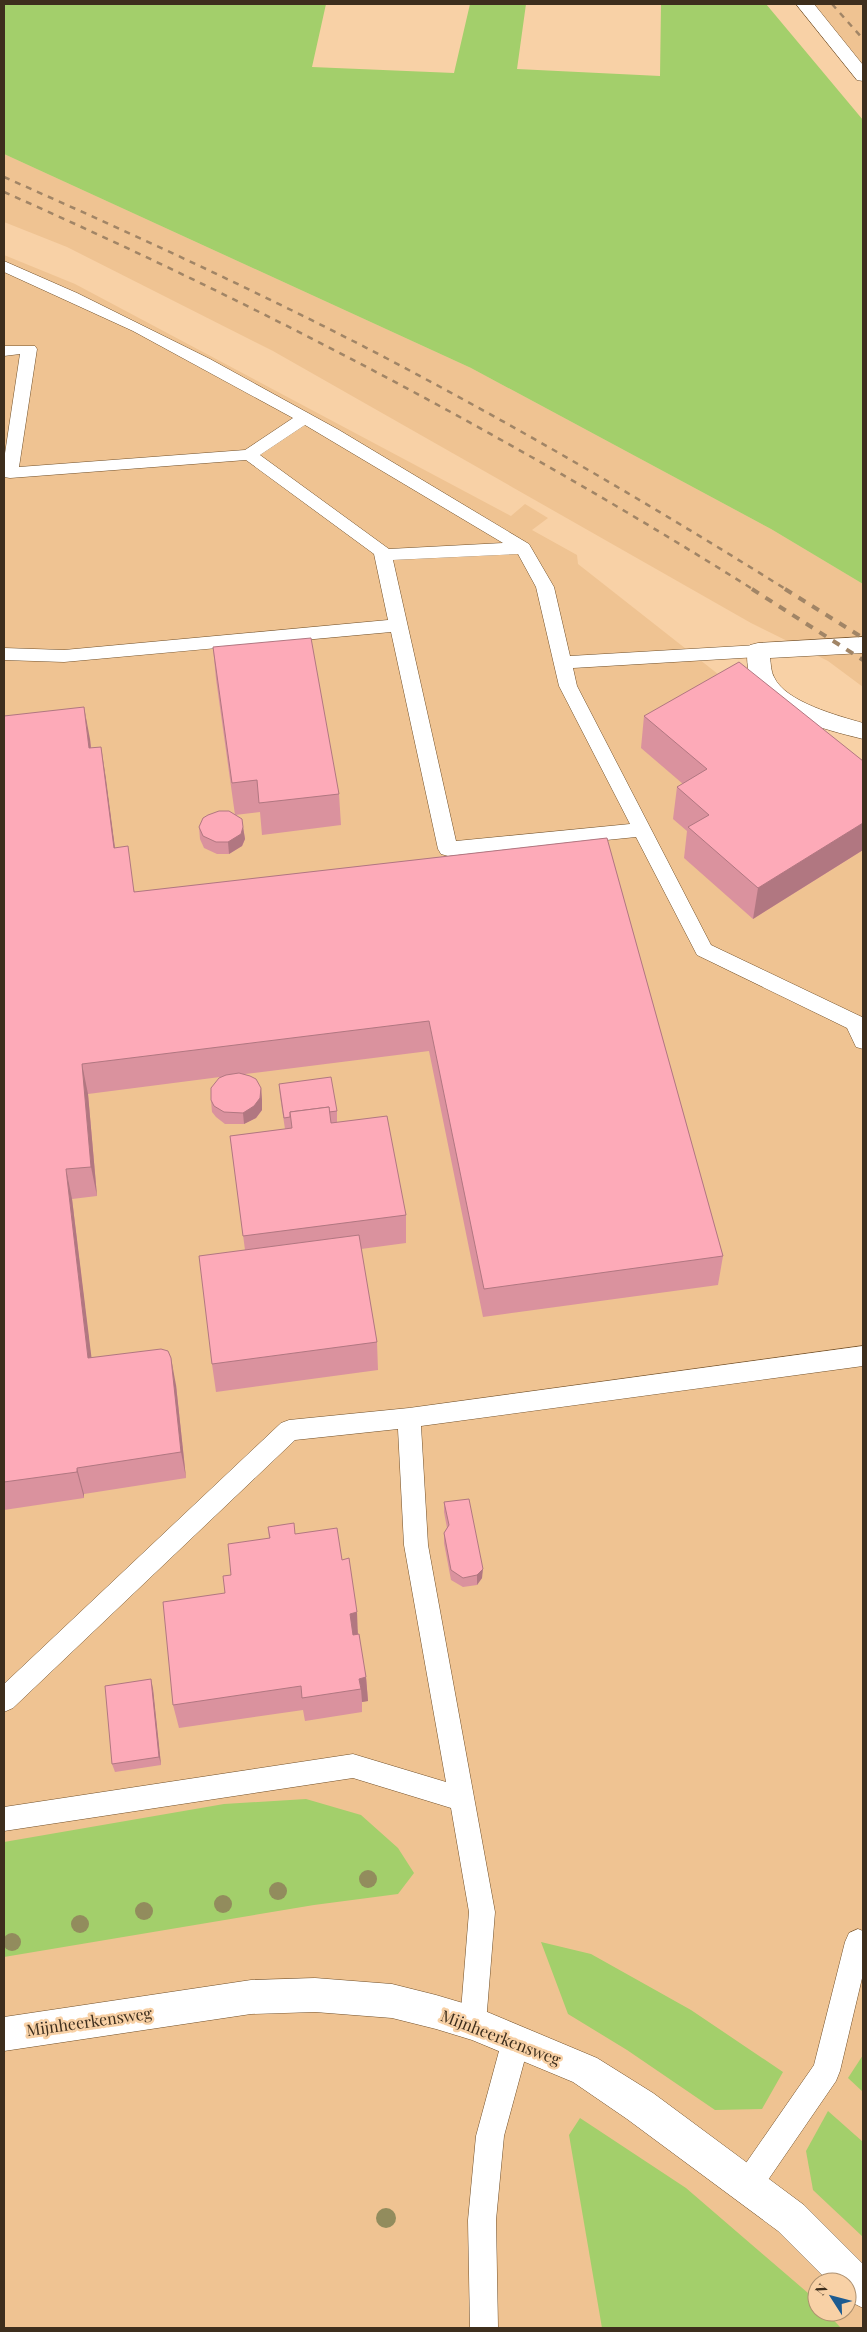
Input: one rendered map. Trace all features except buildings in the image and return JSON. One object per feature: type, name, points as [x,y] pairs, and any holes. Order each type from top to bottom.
[{"type":"street","points":[[805,4],[863,76]]},
{"type":"street","points":[[863,645],[758,651],[765,684],[779,697],[799,709],[821,718],[863,731]]},
{"type":"street","name":"Mijnheerkensweg","points":[[4,2034],[251,1997],[306,1995],[392,2000],[473,2023],[585,2070],[640,2106],[791,2218],[863,2290]]},
{"type":"lane","points":[[4,266],[79,298],[215,366],[524,548],[545,587],[568,686],[704,950],[855,1023],[863,1041]]},
{"type":"lane","points":[[4,351],[29,349],[10,473],[249,455],[304,418]]},
{"type":"lane","points":[[249,455],[382,551],[448,849],[642,830]]},
{"type":"lane","points":[[382,555],[524,548]]},
{"type":"lane","points":[[4,654],[64,656],[398,624]]},
{"type":"lane","points":[[562,663],[758,651]]},
{"type":"lane","points":[[4,1700],[289,1430],[409,1418],[863,1356]]},
{"type":"lane","points":[[409,1418],[416,1545],[482,1912],[473,2023]]},
{"type":"lane","points":[[4,1819],[353,1766],[462,1800]]},
{"type":"lane","points":[[747,2186],[826,2071],[858,1942]]},
{"type":"lane","points":[[489,2324],[482,2220],[490,2136],[516,2040]]},
{"type":"shaded area","points":[[810,4],[863,4],[863,67]]},
{"type":"shaded area","points":[[4,154],[471,368],[771,529],[863,584],[863,687],[828,661],[751,623],[273,351],[67,247],[4,222]]},
{"type":"shaded area","points":[[4,255],[75,284],[511,516],[525,504],[548,518],[532,530],[577,555],[578,564],[863,788],[863,2328],[4,2328]]},
{"type":"green space","points":[[4,4],[326,4],[312,67],[454,73],[470,4],[526,4],[517,69],[660,76],[661,5],[635,4],[766,4],[863,120],[863,584],[771,529],[471,368],[4,154]]},
{"type":"green space","points":[[306,1799],[361,1815],[398,1848],[414,1873],[398,1894],[314,1905],[4,1957],[4,1842],[224,1804]]},
{"type":"green space","points":[[541,1942],[591,1954],[691,2010],[783,2072],[762,2109],[715,2110],[627,2050],[568,2014]]},
{"type":"green space","points":[[863,2055],[863,2092],[848,2078]]},
{"type":"green space","points":[[828,2111],[863,2142],[863,2237],[813,2190],[806,2151]]},
{"type":"green space","points":[[580,2118],[686,2188],[807,2292],[807,2322],[835,2322],[841,2328],[602,2328],[569,2135]]},
{"type":"railway","points":[[832,4],[863,39]]},
{"type":"railway","points":[[4,177],[197,264],[386,358],[589,470],[787,590]]},
{"type":"railway","points":[[4,192],[197,281],[386,378],[572,480],[754,590]]},
{"type":"railway","points":[[752,589],[863,660]]},
{"type":"railway","points":[[785,589],[863,638]]}]
